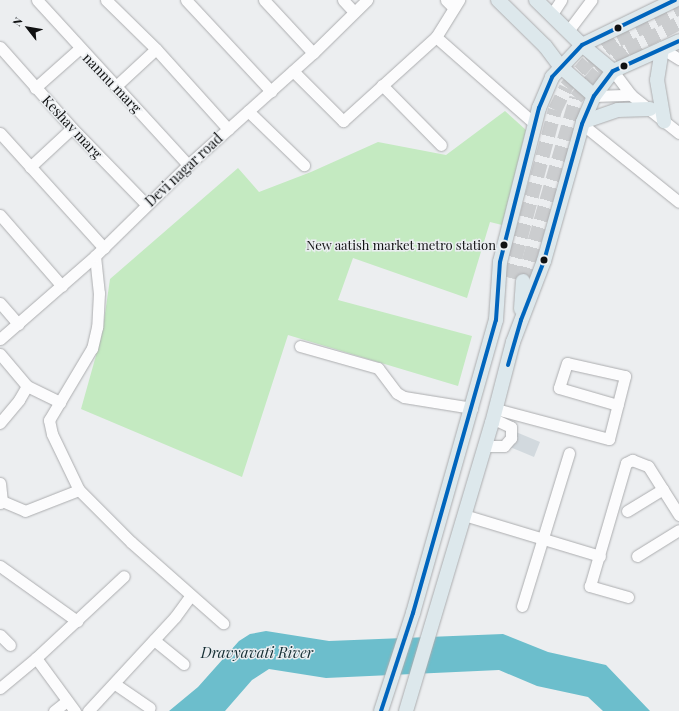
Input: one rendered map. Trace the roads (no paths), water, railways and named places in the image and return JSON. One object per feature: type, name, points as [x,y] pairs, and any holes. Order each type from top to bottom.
[{"type":"main road","points":[[498,0],[545,46],[560,66],[594,96]]},
{"type":"main road","points":[[536,0],[582,45],[613,71]]},
{"type":"main road","points":[[383,706],[413,613],[496,320],[500,262],[534,123],[552,76],[560,66],[582,45],[674,0]]},
{"type":"main road","points":[[406,711],[495,414],[521,320],[544,261],[583,123],[594,96],[613,71],[679,41]]},
{"type":"main road","points":[[662,49],[657,80],[664,121]]},
{"type":"main road","points":[[583,123],[618,110],[650,109]]},
{"type":"main road","points":[[496,320],[516,280],[521,320]]},
{"type":"street","name":"nannu marg","points":[[37,0],[188,164]]},
{"type":"street","points":[[106,0],[156,49],[228,129]]},
{"type":"street","points":[[186,0],[271,91]]},
{"type":"street","points":[[264,0],[313,53]]},
{"type":"street","points":[[343,0],[354,12]]},
{"type":"street","name":"Devi nagar road","points":[[0,340],[104,248],[188,164],[313,53],[367,0]]},
{"type":"street","points":[[552,14],[561,0]]},
{"type":"street","points":[[568,31],[591,0]]},
{"type":"street","points":[[293,71],[343,121],[436,37],[453,3]]},
{"type":"street","points":[[436,37],[534,123]]},
{"type":"street","name":"Keshav marg","points":[[0,47],[72,128],[147,205]]},
{"type":"street","points":[[35,88],[80,48]]},
{"type":"street","points":[[116,86],[156,49]]},
{"type":"street","points":[[662,49],[679,60]]},
{"type":"street","points":[[613,71],[631,95],[679,133]]},
{"type":"street","points":[[382,85],[441,145]]},
{"type":"street","points":[[594,96],[631,95]]},
{"type":"street","points":[[248,111],[304,165]]},
{"type":"street","points":[[583,123],[679,202]]},
{"type":"street","points":[[30,166],[72,128]]},
{"type":"street","points":[[0,133],[104,248]]},
{"type":"street","points":[[0,215],[62,286]]},
{"type":"street","points":[[95,256],[99,293],[97,327],[92,348],[49,420],[52,434],[79,490],[101,514],[190,596],[223,623]]},
{"type":"street","points":[[0,303],[18,324]]},
{"type":"street","points":[[300,346],[378,368],[397,393],[404,398],[472,408]]},
{"type":"street","points":[[0,354],[27,386],[60,402]]},
{"type":"street","points":[[495,414],[609,439],[618,405],[625,376],[567,363],[559,388],[618,405]]},
{"type":"street","points":[[0,423],[19,400],[27,386]]},
{"type":"street","points":[[485,446],[504,446],[511,438],[511,427],[495,414]]},
{"type":"street","points":[[522,606],[569,453]]},
{"type":"street","points":[[628,597],[590,586],[626,463],[632,460],[648,466],[679,515]]},
{"type":"street","points":[[0,483],[1,502],[25,511],[79,490]]},
{"type":"street","points":[[627,511],[663,489]]},
{"type":"street","points":[[464,514],[600,556]]},
{"type":"street","points":[[637,556],[679,530]]},
{"type":"street","points":[[0,566],[76,621]]},
{"type":"street","points":[[0,688],[36,658],[124,576]]},
{"type":"street","points":[[88,711],[115,684],[190,596]]},
{"type":"street","points":[[0,635],[10,645]]},
{"type":"street","points":[[154,640],[184,664]]},
{"type":"street","points":[[36,658],[75,711]]},
{"type":"street","points":[[115,684],[150,708]]},
{"type":"street","points":[[54,711],[67,701]]},
{"type":"water","name":"Dravyavati River","points":[[266,631],[329,641],[503,634],[548,652],[606,665],[650,711],[603,711],[588,697],[537,686],[499,670],[326,678],[269,669],[252,680],[225,711],[169,711],[198,687],[239,641],[250,634]]},
{"type":"tunnel","points":[[510,278],[555,110],[566,87],[588,62],[618,40],[679,8]]},
{"type":"tunnel","points":[[523,281],[576,98],[598,72],[627,50],[679,23]]},
{"type":"place","name":"New aatish market metro station","points":[[504,245]]}]
